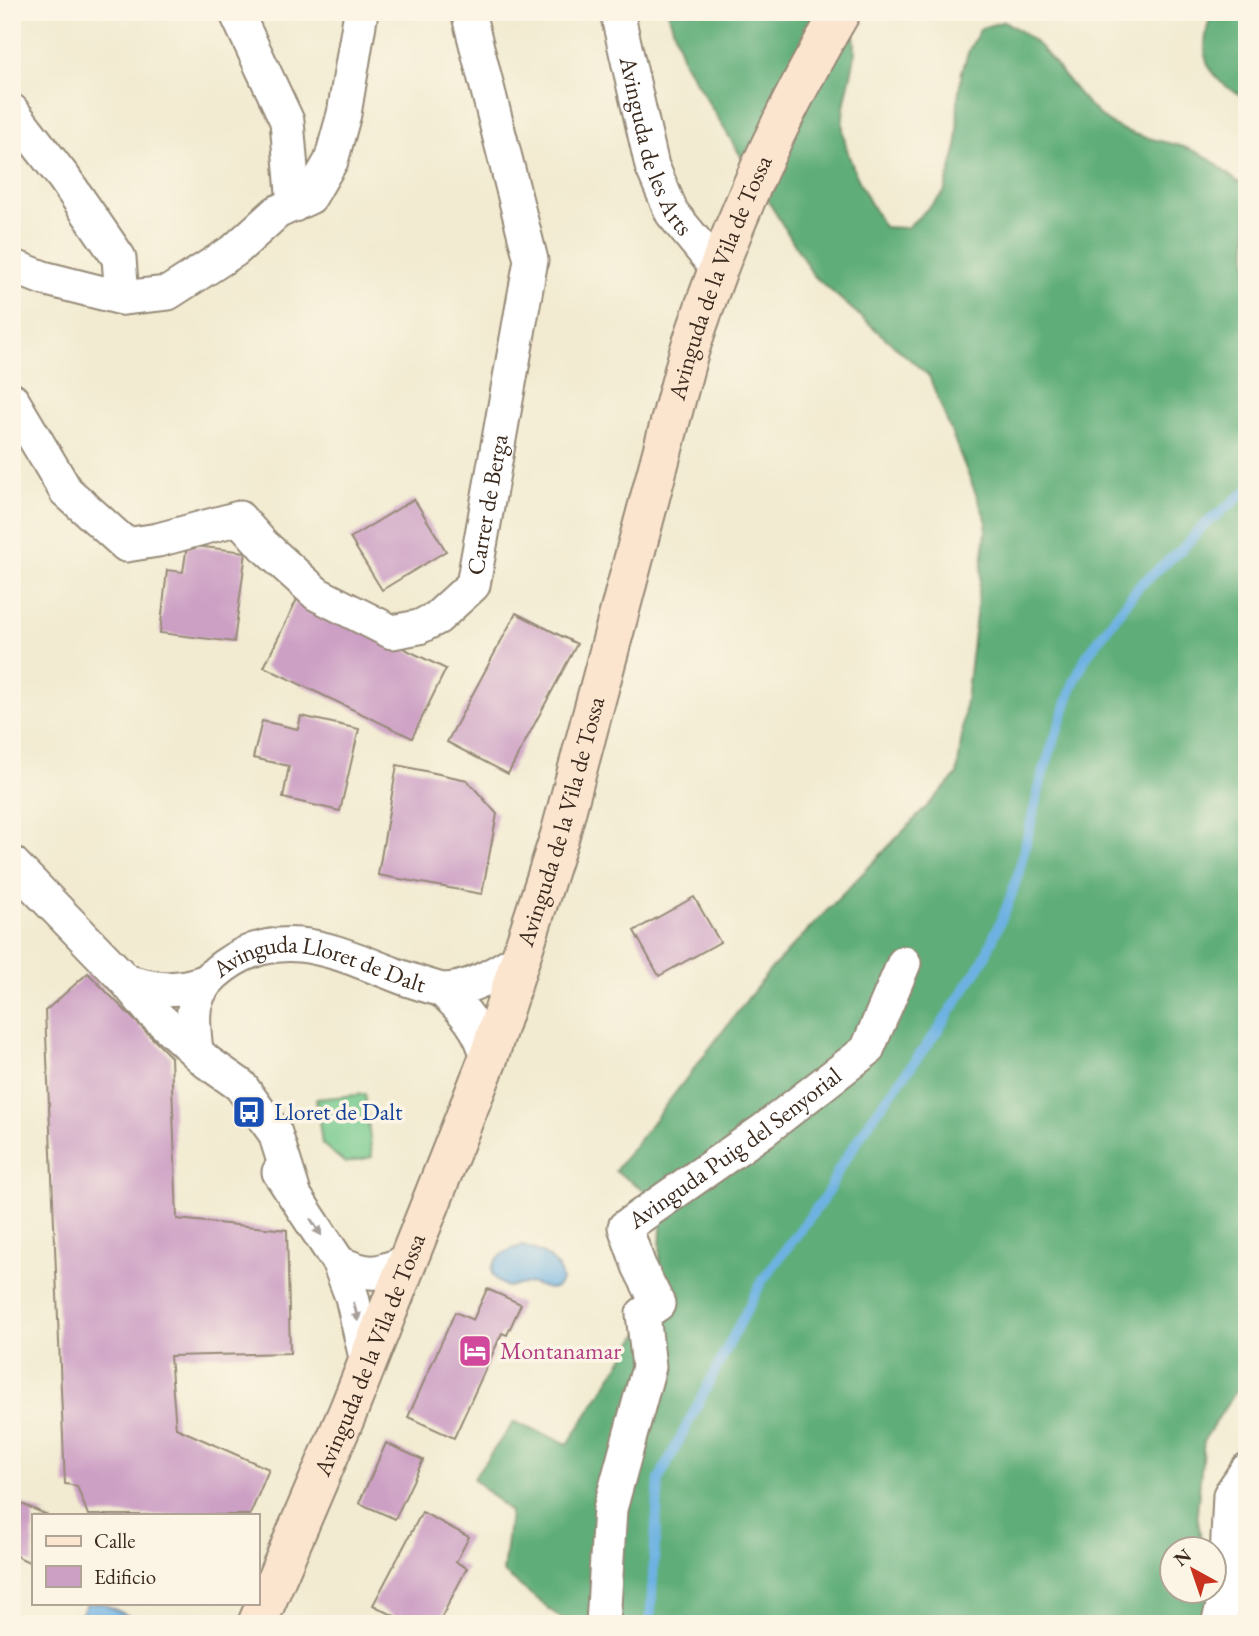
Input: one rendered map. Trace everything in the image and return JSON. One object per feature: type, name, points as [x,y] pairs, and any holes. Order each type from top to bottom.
[{"type":"main road","name":"Avinguda de la Vila de Tossa","points":[[257,1624],[368,1362],[488,1059],[560,835],[688,355],[717,268],[765,153],[805,73],[841,12]]},
{"type":"street","points":[[236,12],[287,121],[294,205]]},
{"type":"street","points":[[12,266],[43,278],[122,298],[167,293],[235,250],[277,212],[310,197],[331,161],[344,114],[361,12]]},
{"type":"street","name":"Carrer de Berga","points":[[12,400],[66,491],[126,545],[158,540],[239,518],[317,594],[366,619],[392,632],[419,627],[437,618],[473,585],[531,260],[468,12]]},
{"type":"street","name":"Avinguda de les Arts","points":[[617,12],[652,166],[673,213],[717,268]]},
{"type":"street","points":[[12,111],[64,178],[119,258],[122,298]]},
{"type":"street","name":"Avinguda Lloret de Dalt","points":[[12,863],[167,1026],[202,1056]]},
{"type":"street","name":"Avinguda Lloret de Dalt","points":[[126,981],[163,990],[191,987],[204,982],[243,955],[269,946],[292,944],[337,952],[395,975],[442,990],[452,990],[483,979],[522,957]]},
{"type":"street","name":"Avinguda Puig del Senyorial","points":[[603,1624],[610,1509],[649,1367],[643,1314],[658,1304],[639,1266],[625,1227],[764,1130],[867,1050],[904,963]]},
{"type":"street","name":"Avinguda Lloret de Dalt","points":[[204,982],[196,996],[191,1017],[202,1056],[216,1087],[293,1190],[339,1263],[352,1297],[368,1362]]},
{"type":"street","name":"Avinguda Lloret de Dalt","points":[[442,990],[475,1025],[488,1059]]},
{"type":"street","points":[[339,1263],[360,1272],[379,1273],[409,1261]]},
{"type":"street","points":[[1218,1624],[1225,1599],[1230,1495],[1247,1470]]},
{"type":"green space","points":[[668,12],[847,12],[855,41],[855,53],[845,102],[843,131],[850,160],[884,227],[907,228],[944,193],[957,147],[958,98],[962,71],[969,50],[981,28],[1004,21],[1039,46],[1103,118],[1142,137],[1195,151],[1247,186],[1247,1382],[1239,1386],[1204,1440],[1197,1512],[1200,1534],[1158,1534],[1158,1604],[1214,1604],[1220,1624],[568,1624],[503,1572],[510,1512],[473,1478],[514,1422],[568,1444],[658,1304],[662,1202],[615,1171],[770,970],[957,775],[987,522],[929,376],[813,275],[684,62]]},
{"type":"green space","points":[[1212,12],[1247,12],[1247,98],[1221,83],[1208,64],[1205,41]]},
{"type":"green space","points":[[365,1094],[372,1157],[345,1163],[322,1144],[316,1099]]},
{"type":"water","points":[[522,1246],[536,1250],[553,1261],[562,1280],[556,1288],[548,1289],[531,1283],[507,1287],[493,1275],[494,1263],[499,1257]]},
{"type":"water","points":[[86,1604],[104,1604],[145,1624],[76,1624]]},
{"type":"building","points":[[414,499],[446,551],[382,590],[350,538]]},
{"type":"building","points":[[187,545],[246,552],[234,642],[160,633],[167,570],[183,572]]},
{"type":"building","points":[[298,597],[446,669],[412,738],[264,667]]},
{"type":"building","points":[[516,613],[577,644],[508,774],[447,742]]},
{"type":"building","points":[[301,716],[359,729],[340,811],[283,798],[289,766],[253,758],[262,721],[298,729]]},
{"type":"building","points":[[397,765],[467,780],[497,814],[482,894],[378,875]]},
{"type":"building","points":[[694,897],[720,942],[659,976],[634,931]]},
{"type":"building","points":[[88,973],[171,1057],[177,1219],[287,1230],[290,1353],[170,1356],[176,1428],[269,1469],[250,1514],[88,1514],[77,1486],[65,1484],[45,1011]]},
{"type":"building","points":[[487,1289],[521,1304],[507,1335],[502,1333],[454,1438],[408,1417],[455,1312],[473,1320]]},
{"type":"building","points":[[386,1443],[423,1460],[395,1519],[359,1503]]},
{"type":"building","points":[[12,1500],[46,1514],[32,1514],[32,1564],[12,1554]]},
{"type":"building","points":[[422,1512],[469,1537],[456,1562],[467,1568],[438,1624],[410,1624],[373,1605]]},
{"type":"waterway","points":[[650,1624],[659,1479],[762,1281],[827,1194],[839,1169],[871,1120],[938,1030],[983,961],[1018,875],[1043,773],[1074,682],[1086,657],[1139,586],[1184,547],[1203,526],[1247,491]]},
{"type":"place","name":"Lloret de Dalt","points":[[249,1112]]},
{"type":"place","name":"Montanamar","points":[[475,1351]]}]
